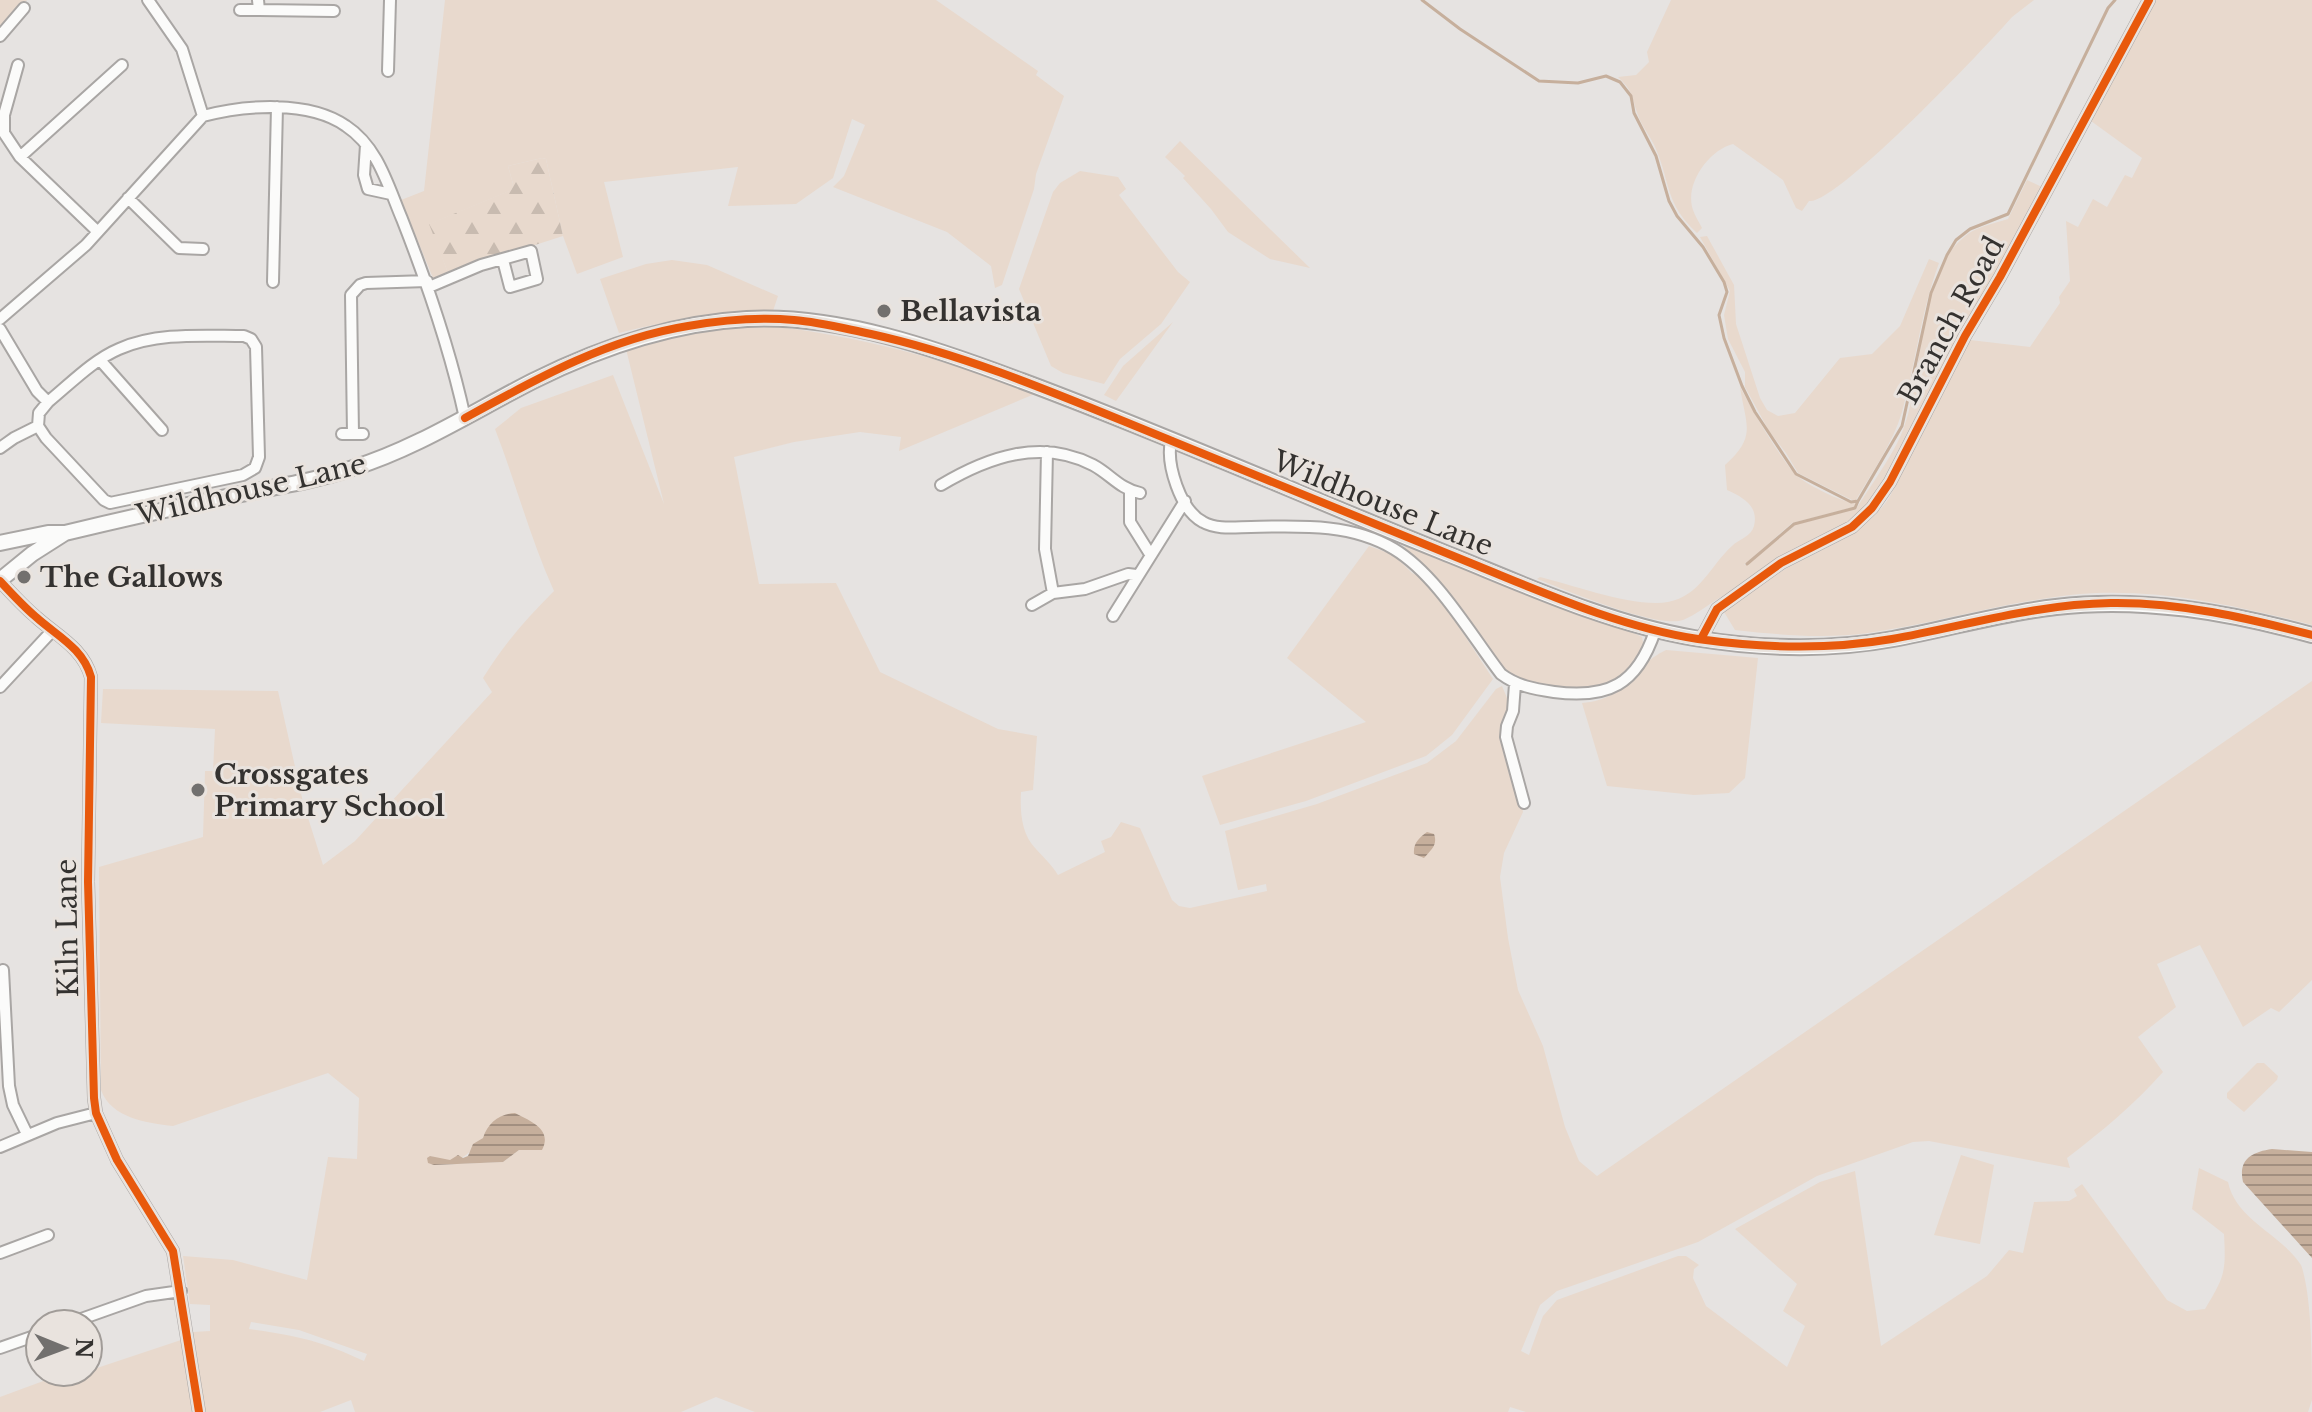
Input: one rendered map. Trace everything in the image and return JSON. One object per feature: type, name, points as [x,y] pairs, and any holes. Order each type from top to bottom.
[{"type":"main road","name":"Wildhouse Lane","points":[[0,543],[48,533],[65,533],[354,468],[410,445],[532,381],[625,341],[687,326],[748,319],[793,319],[951,354],[1518,582],[1655,631],[1769,646],[1843,646],[1893,639],[2028,611],[2112,603],[2168,606],[2240,616],[2312,635]]},
{"type":"main road","name":"Wildhouse Lane","points":[[0,581],[32,554],[65,533]]},
{"type":"street","points":[[148,0],[182,49],[203,116]]},
{"type":"street","points":[[388,71],[390,0]]},
{"type":"street","name":"Branch Road","points":[[1701,639],[1717,609],[1781,563],[1852,527],[1872,508],[1890,482],[1965,336],[2149,0]]},
{"type":"street","points":[[240,10],[258,5],[334,11]]},
{"type":"street","points":[[0,36],[24,8]]},
{"type":"street","points":[[18,65],[2,134],[20,157],[97,231]]},
{"type":"street","points":[[20,157],[122,65]]},
{"type":"street","points":[[273,282],[277,107]]},
{"type":"street","points":[[0,319],[86,245],[203,116],[277,107],[321,114],[346,125],[366,143],[381,167],[428,284],[446,340],[465,418]]},
{"type":"street","points":[[366,143],[365,183],[368,189],[391,194]]},
{"type":"street","points":[[128,198],[179,248],[203,249]]},
{"type":"street","points":[[352,434],[351,295],[366,283],[428,284],[503,260]]},
{"type":"street","points":[[0,329],[37,391],[48,402]]},
{"type":"street","points":[[244,336],[251,339],[257,356],[259,457],[255,468],[243,475],[110,503],[104,500],[38,426],[39,413],[48,402],[100,360],[117,349],[152,339],[244,336]]},
{"type":"street","points":[[100,360],[162,430]]},
{"type":"street","points":[[0,448],[38,426]]},
{"type":"street","points":[[1171,441],[1168,456],[1177,487],[1193,515],[1218,527],[1344,529],[1395,549],[1432,582],[1501,674],[1515,684],[1563,693],[1601,693],[1613,688],[1640,663],[1655,631]]},
{"type":"street","points":[[941,485],[987,461],[1022,453],[1047,452],[1084,461],[1135,492],[1130,522],[1150,554]]},
{"type":"street","points":[[1047,452],[1045,549],[1053,593]]},
{"type":"street","points":[[1113,616],[1185,501]]},
{"type":"street","points":[[1032,605],[1053,593],[1085,589],[1128,574],[1136,575]]},
{"type":"street","name":"Kiln Lane","points":[[0,581],[83,656],[91,677],[88,897],[96,1113],[117,1160],[173,1251],[199,1412]]},
{"type":"street","points":[[0,687],[52,631]]},
{"type":"street","points":[[1515,684],[1513,711],[1506,737],[1524,803]]},
{"type":"street","points":[[2,974],[9,1086],[13,1105],[27,1134]]},
{"type":"street","points":[[0,1147],[27,1134],[96,1113]]},
{"type":"street","points":[[0,1253],[48,1235]]},
{"type":"street","points":[[104,1311],[146,1296],[181,1291]]},
{"type":"street","points":[[0,1348],[24,1340]]},
{"type":"green space","points":[[0,0],[27,0],[0,33]]},
{"type":"green space","points":[[445,0],[936,0],[1038,71],[1036,75],[1064,96],[1002,285],[995,288],[991,266],[947,232],[833,187],[844,176],[865,125],[852,119],[833,178],[796,204],[728,206],[738,167],[604,182],[623,257],[577,274],[563,236],[546,159],[508,166],[512,190],[430,224],[448,273],[433,278],[401,200],[424,191]]},
{"type":"green space","points":[[1671,0],[2034,0],[2012,17],[1944,89],[1878,152],[1824,196],[1809,201],[1802,211],[1796,208],[1783,180],[1733,144],[1715,153],[1695,179],[1692,190],[1693,210],[1702,228],[1697,233],[1674,203],[1656,149],[1630,91],[1618,77],[1636,75],[1649,62],[1647,52]]},
{"type":"green space","points":[[2155,0],[2312,0],[2312,625],[2178,597],[2096,593],[2038,599],[1851,635],[1802,636],[1735,630],[1724,612],[1730,605],[1775,575],[1854,532],[1879,511],[1889,498],[1970,340],[2030,347],[2060,303],[2059,297],[2070,281],[2066,221],[2078,227],[2093,199],[2107,207],[2125,175],[2132,178],[2142,158],[2091,121]]},
{"type":"green space","points":[[1180,141],[1310,268],[1270,259],[1228,232],[1183,178],[1185,176],[1165,157]]},
{"type":"green space","points":[[546,159],[563,236],[448,273],[429,224],[511,190],[513,184],[508,166]]},
{"type":"green space","points":[[1080,171],[1118,177],[1126,189],[1119,195],[1178,272],[1190,282],[1161,324],[1120,359],[1104,384],[1063,373],[1051,366],[1019,289],[1053,192],[1060,183]]},
{"type":"green space","points":[[2027,180],[2044,188],[1992,286],[1956,341],[1888,481],[1861,517],[1725,600],[1721,597],[1683,620],[1653,619],[1633,614],[1537,579],[1540,577],[1604,595],[1654,603],[1679,599],[1697,587],[1724,554],[1754,526],[1752,507],[1727,490],[1725,465],[1742,446],[1747,430],[1740,387],[1794,473],[1823,492],[1856,503],[1854,507],[1792,523],[1744,565],[1794,525],[1856,509],[1885,464],[1909,413],[1936,278],[1963,238],[1984,226],[2008,219]]},
{"type":"green space","points":[[1707,236],[1734,285],[1736,324],[1760,398],[1767,410],[1778,416],[1795,413],[1840,358],[1872,354],[1900,326],[1929,259],[1939,263],[1898,424],[1856,500],[1798,473],[1769,431],[1745,387],[1745,372],[1728,339],[1724,315],[1730,291],[1700,237]]},
{"type":"green space","points":[[672,260],[707,265],[778,296],[773,311],[696,317],[619,333],[600,279],[646,264]]},
{"type":"green space","points":[[1173,322],[1116,401],[1104,395],[1123,366]]},
{"type":"green space","points":[[778,327],[878,345],[941,361],[1037,393],[899,451],[901,437],[860,432],[794,442],[734,457],[759,584],[836,583],[880,672],[998,729],[1037,736],[1033,790],[1021,792],[1021,814],[1031,843],[1058,875],[1105,852],[1101,841],[1111,837],[1121,822],[1140,828],[1172,900],[1179,906],[1190,908],[1267,891],[1266,884],[1238,890],[1225,831],[1317,804],[1427,763],[1456,741],[1496,689],[1502,686],[1510,705],[1503,727],[1523,812],[1504,853],[1500,877],[1518,990],[1543,1046],[1565,1127],[1579,1161],[1597,1176],[2312,681],[2312,980],[2279,1012],[2271,1008],[2243,1027],[2200,945],[2157,964],[2176,1007],[2138,1037],[2163,1072],[2141,1096],[2067,1158],[2070,1168],[1929,1141],[1913,1142],[1817,1176],[1698,1242],[1557,1291],[1540,1305],[1521,1351],[1529,1355],[1543,1316],[1557,1300],[1678,1256],[1686,1256],[1699,1265],[1694,1269],[1693,1278],[1706,1306],[1787,1367],[1805,1326],[1783,1311],[1797,1284],[1735,1229],[1820,1182],[1855,1171],[1881,1346],[1987,1276],[2009,1250],[2023,1253],[2034,1202],[2069,1201],[2077,1196],[2074,1190],[2082,1184],[2167,1300],[2187,1311],[2205,1309],[2223,1273],[2225,1247],[2224,1234],[2192,1209],[2199,1168],[2228,1182],[2240,1207],[2301,1265],[2311,1330],[2312,1400],[2308,1412],[1526,1412],[1510,1407],[1508,1412],[755,1412],[716,1397],[681,1412],[355,1412],[351,1400],[320,1412],[204,1412],[193,1332],[210,1331],[210,1305],[190,1304],[183,1256],[233,1260],[307,1280],[328,1157],[357,1159],[359,1098],[328,1073],[173,1126],[121,1113],[106,1099],[101,1090],[99,867],[203,837],[205,771],[213,771],[215,729],[101,723],[103,689],[278,691],[303,802],[323,865],[355,841],[492,692],[483,678],[516,633],[554,591],[495,429],[521,408],[613,375],[664,504],[626,349],[686,333]],"holes":[[[483,1138],[519,1150],[503,1162],[434,1165],[430,1156],[448,1160],[461,1158]],[[251,1322],[299,1330],[367,1354],[364,1361],[308,1340],[249,1329]]]},
{"type":"green space","points":[[1406,544],[1636,634],[1642,637],[1644,648],[1621,676],[1603,688],[1569,690],[1519,679],[1510,675],[1432,576],[1403,551]]},
{"type":"green space","points":[[1369,546],[1394,555],[1435,590],[1493,679],[1452,735],[1426,756],[1306,801],[1220,825],[1202,776],[1366,722],[1287,658]]},
{"type":"green space","points":[[1666,650],[1758,658],[1745,778],[1729,793],[1694,795],[1607,786],[1582,703],[1598,700],[1620,689],[1644,665]]},
{"type":"green space","points":[[2257,1063],[2264,1063],[2278,1076],[2277,1080],[2244,1112],[2227,1098],[2227,1093]]},
{"type":"green space","points":[[1961,1155],[1994,1165],[1980,1244],[1934,1235]]},
{"type":"green space","points":[[184,1339],[194,1412],[0,1412],[0,1397],[24,1388],[104,1388],[104,1366]]},
{"type":"shaded area","points":[[1427,832],[1434,834],[1435,841],[1424,858],[1414,854],[1414,847]]},
{"type":"shaded area","points":[[515,1113],[542,1131],[545,1143],[542,1150],[519,1150],[503,1162],[428,1163],[430,1156],[450,1160],[458,1155],[463,1158],[468,1156],[473,1144],[483,1138],[495,1120]]},
{"type":"shaded area","points":[[2272,1149],[2312,1152],[2312,1258],[2243,1182],[2242,1168],[2248,1158]]},
{"type":"waterway","points":[[1422,0],[1539,81],[1578,83],[1606,76],[1620,82],[1631,96],[1634,113],[1656,156],[1669,201],[1724,282],[1727,292],[1719,315],[1724,338],[1755,412],[1796,474],[1851,502],[1858,501],[1902,426],[1931,293],[1947,255],[1956,240],[1970,229],[2008,214],[2108,8],[2115,0]]},
{"type":"waterway","points":[[1747,564],[1794,524],[1855,508],[1858,501]]},
{"type":"cycle path","points":[[1701,639],[1717,609],[1781,563],[1852,527],[1872,508],[1890,482],[1965,336],[2149,0]]},
{"type":"cycle path","points":[[465,418],[545,375],[629,340],[714,322],[804,321],[910,344],[986,367],[1559,599],[1669,634],[1746,644],[1844,645],[1892,639],[2055,607],[2137,603],[2238,617],[2312,635]]},
{"type":"cycle path","points":[[0,581],[31,613],[76,650],[91,677],[88,882],[96,1113],[117,1160],[173,1251],[199,1412]]},
{"type":"place","name":"Bellavista","points":[[884,311]]},
{"type":"place","name":"The Gallows","points":[[24,577]]},
{"type":"place","name":"Crossgates Primary School","points":[[198,790]]}]
